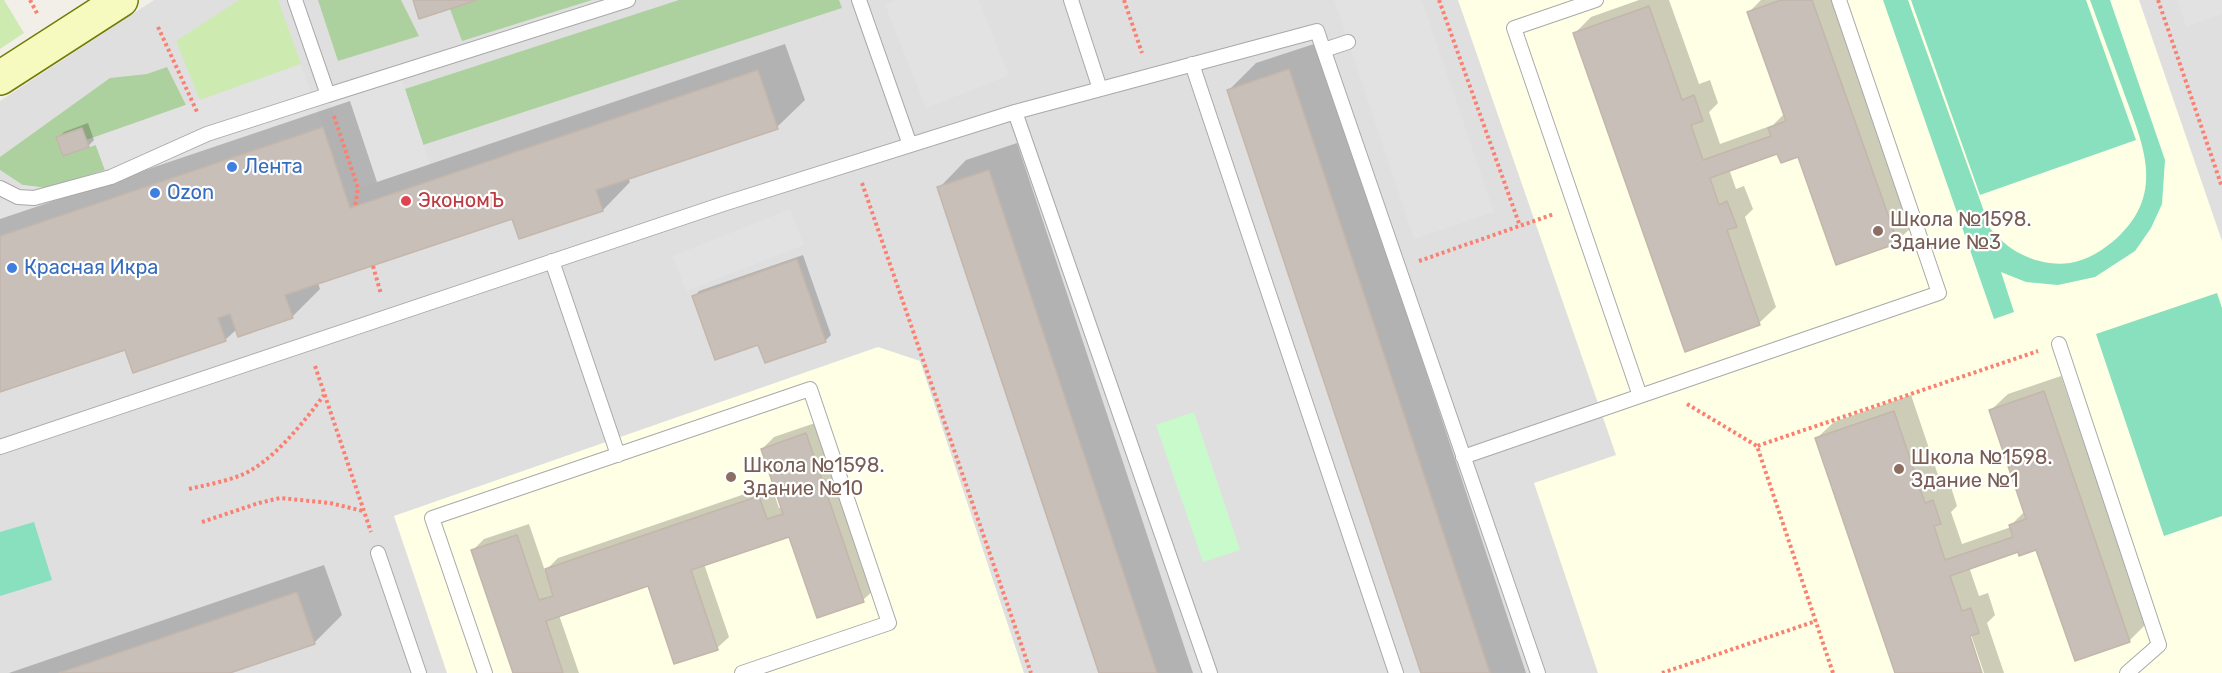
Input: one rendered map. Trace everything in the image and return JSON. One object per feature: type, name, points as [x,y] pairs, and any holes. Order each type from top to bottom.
[{"type":"main road","points":[[0,78],[122,0]]},
{"type":"lane","points":[[295,0],[328,95]]},
{"type":"lane","points":[[0,188],[18,197],[34,198],[111,177],[207,134],[628,0]]},
{"type":"lane","points":[[859,0],[910,145]]},
{"type":"lane","points":[[1071,0],[1100,89]]},
{"type":"lane","points":[[1596,0],[1514,28],[1640,396]]},
{"type":"lane","points":[[1463,456],[1939,293],[1839,0]]},
{"type":"lane","points":[[0,447],[723,204],[1015,112],[1317,31],[1538,673]]},
{"type":"lane","points":[[1324,50],[1348,42]]},
{"type":"lane","points":[[1192,64],[1396,673]]},
{"type":"lane","points":[[1015,112],[1210,673]]},
{"type":"lane","points":[[552,261],[618,455]]},
{"type":"lane","points":[[2059,344],[2159,645],[2127,673]]},
{"type":"lane","points":[[485,673],[432,518],[810,389],[890,622],[741,673]]},
{"type":"lane","points":[[378,553],[415,672]]},
{"type":"path","points":[[30,0],[43,23]]},
{"type":"path","points":[[1124,0],[1150,76]]},
{"type":"path","points":[[1439,0],[1520,226]]},
{"type":"path","points":[[2158,0],[2222,187]]},
{"type":"path","points":[[158,27],[207,134]]},
{"type":"path","points":[[328,95],[358,188],[355,207]]},
{"type":"path","points":[[855,163],[1031,673]]},
{"type":"path","points":[[1399,268],[1575,207]]},
{"type":"path","points":[[373,266],[388,316]]},
{"type":"path","points":[[307,343],[378,553]]},
{"type":"path","points":[[1757,446],[2059,344]]},
{"type":"path","points":[[189,489],[241,475],[262,463],[305,420],[325,395]]},
{"type":"path","points":[[1717,422],[1757,446],[1833,673]]},
{"type":"path","points":[[202,522],[259,502],[280,498],[330,503],[364,511]]},
{"type":"path","points":[[1662,673],[1816,621]]},
{"type":"shaded area","points":[[154,0],[2222,0],[2222,673],[0,673],[0,101]]},
{"type":"shaded area","points":[[897,0],[979,0],[1009,75],[926,108],[885,5]]},
{"type":"shaded area","points":[[1334,0],[1422,0],[1494,212],[1414,239]]},
{"type":"shaded area","points":[[1458,0],[2139,0],[2222,241],[2222,673],[1598,673],[1534,483],[1616,455]]},
{"type":"shaded area","points":[[2177,0],[2222,0],[2222,14],[2186,27]]},
{"type":"shaded area","points":[[301,64],[323,127],[0,236],[0,202],[23,185],[46,188],[105,170],[93,138]]},
{"type":"shaded area","points":[[399,71],[430,165],[358,188],[328,95]]},
{"type":"shaded area","points":[[790,209],[804,245],[686,291],[672,256]]},
{"type":"shaded area","name":"Школа №1598. Здание №10","points":[[878,347],[920,361],[1024,673],[447,673],[394,516]]},
{"type":"green space","points":[[0,0],[4,0],[24,33],[0,49]]},
{"type":"green space","points":[[239,0],[278,0],[301,64],[200,100],[176,41]]},
{"type":"green space","points":[[318,0],[401,0],[419,36],[338,61]]},
{"type":"green space","points":[[477,0],[592,0],[462,41],[450,9]]},
{"type":"green space","points":[[679,0],[839,0],[842,8],[423,145],[405,89]]},
{"type":"green space","points":[[1883,0],[1908,0],[1990,228],[1997,237],[2015,251],[2036,260],[2058,264],[2077,262],[2089,257],[2117,238],[2132,221],[2142,203],[2146,185],[2143,148],[2090,0],[2110,0],[2165,160],[2162,204],[2151,228],[2135,251],[2095,277],[2058,285],[2026,282],[2001,272],[2014,312],[1994,319]]},
{"type":"green space","points":[[1911,0],[2086,0],[2136,140],[1980,195]]},
{"type":"green space","points":[[167,67],[186,105],[86,140],[56,138],[63,156],[96,145],[105,170],[46,188],[23,185],[0,170],[0,157],[110,78],[147,74]]},
{"type":"green space","points":[[2217,293],[2222,308],[2222,516],[2164,536],[2096,334]]},
{"type":"green space","points":[[1194,412],[1240,550],[1203,562],[1156,425]]},
{"type":"green space","points":[[34,522],[52,580],[0,596],[0,532]]},
{"type":"building","points":[[413,0],[477,0],[419,19]]},
{"type":"building","points":[[1781,0],[1812,0],[1898,243],[1836,265],[1798,157],[1781,163],[1777,154],[1710,178],[1719,205],[1727,201],[1737,227],[1727,230],[1760,325],[1685,352],[1573,33],[1649,6],[1682,100],[1694,95],[1703,121],[1691,125],[1703,160],[1771,136],[1768,128],[1786,121],[1747,12]]},
{"type":"building","points":[[1289,69],[1490,673],[1421,673],[1227,90]]},
{"type":"building","points":[[758,70],[778,129],[596,190],[603,211],[519,239],[512,219],[285,295],[293,318],[238,337],[230,314],[218,318],[226,341],[133,373],[125,350],[0,392],[0,236],[323,127],[350,208]]},
{"type":"building","points":[[82,128],[89,147],[63,156],[56,137]]},
{"type":"building","points":[[989,170],[1157,673],[1099,673],[937,187]]},
{"type":"building","points":[[797,259],[826,342],[765,363],[758,345],[715,360],[692,296]]},
{"type":"building","points":[[2044,391],[2130,642],[2075,661],[2036,550],[2019,556],[2018,552],[1950,576],[1962,611],[1971,608],[1979,633],[1970,636],[1982,673],[1895,673],[1815,438],[1894,411],[1925,503],[1933,500],[1941,524],[1934,526],[1945,560],[2013,537],[2009,525],[2026,519],[1989,410]]},
{"type":"building","points":[[806,433],[864,602],[817,618],[789,537],[691,570],[718,650],[674,664],[648,586],[546,621],[563,673],[513,673],[471,550],[517,535],[539,600],[553,596],[545,569],[759,496],[767,519],[783,514],[761,449]]},
{"type":"building","points":[[297,592],[315,644],[230,673],[59,673]]},
{"type":"place","name":"Лента","points":[[232,167]]},
{"type":"place","name":"Ozon","points":[[155,193]]},
{"type":"place","name":"ЭкономЪ","points":[[406,201]]},
{"type":"place","name":"Школа №1598. Здание №3","points":[[1878,231]]},
{"type":"place","name":"Красная Икра","points":[[12,268]]},
{"type":"place","name":"Школа №1598. Здание №1","points":[[1899,469]]},
{"type":"place","name":"Школа №1598. Здание №10","points":[[731,477]]}]
